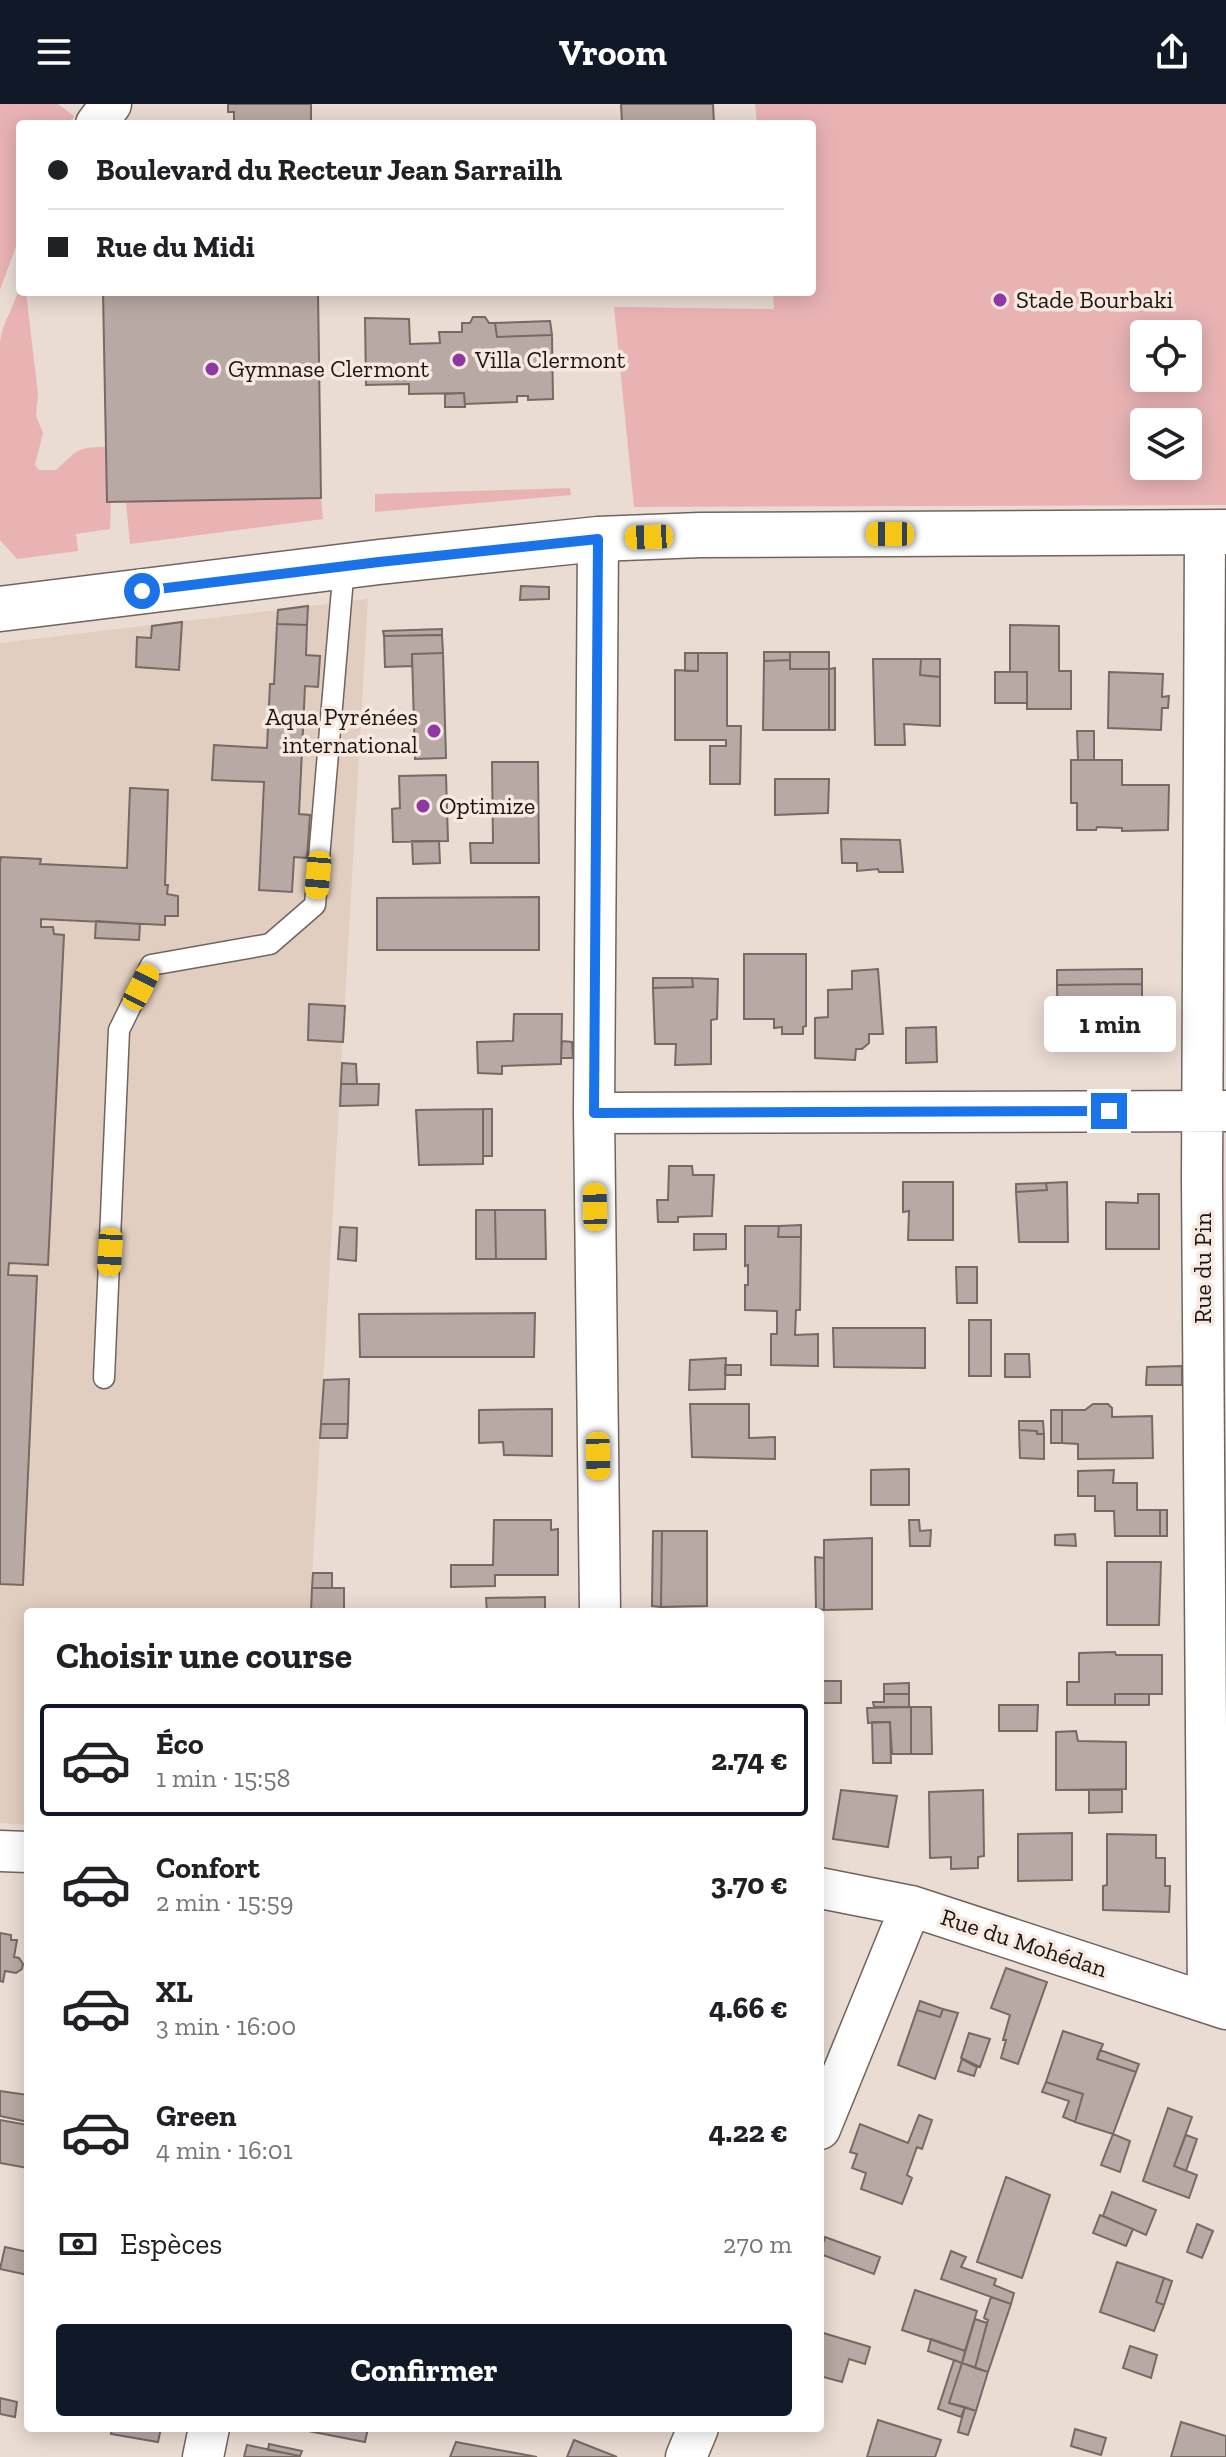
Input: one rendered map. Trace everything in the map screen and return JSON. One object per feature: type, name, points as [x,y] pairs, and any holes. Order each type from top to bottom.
[{"type":"street","points":[[0,609],[344,566],[598,539],[716,535],[1216,532]]},
{"type":"street","name":"Rue du Pin","points":[[1216,532],[1217,2006]]},
{"type":"street","points":[[598,539],[594,1113],[600,1608]]},
{"type":"street","points":[[594,1113],[1215,1110]]},
{"type":"street","points":[[0,1851],[24,1852]]},
{"type":"street","name":"Rue du Mohédan","points":[[824,1889],[911,1906],[1217,2006]]},
{"type":"street","points":[[824,2119],[911,1906]]},
{"type":"street","points":[[203,2457],[208,2432]]},
{"type":"street","points":[[686,2457],[696,2432]]},
{"type":"lane","points":[[104,1378],[119,1030],[151,965],[270,944],[315,905],[344,566]]},
{"type":"shaded area","points":[[0,104],[58,104],[74,116],[72,120],[16,120],[16,246],[0,290]]},
{"type":"shaded area","name":"Stade Bourbaki","points":[[755,104],[1226,104],[1226,505],[634,507],[614,307],[774,309],[773,296],[816,296],[816,120],[757,120]]},
{"type":"shaded area","points":[[17,296],[26,296],[38,394],[36,416],[43,433],[35,465],[39,470],[56,470],[77,451],[106,447],[110,529],[76,534],[78,551],[17,559],[0,540],[0,341]]},
{"type":"shaded area","points":[[570,488],[571,495],[375,512],[375,494]]},
{"type":"shaded area","points":[[321,498],[323,519],[130,544],[126,502]]},
{"type":"shaded area","points":[[368,599],[310,1608],[24,1608],[24,1825],[0,1823],[0,643]]},
{"type":"building","points":[[228,104],[311,104],[311,120],[234,120],[234,112],[228,112]]},
{"type":"building","points":[[621,104],[713,104],[714,120],[622,120]]},
{"type":"building","name":"Gymnase Clermont","points":[[103,296],[318,296],[321,498],[107,502]]},
{"type":"building","name":"Villa Clermont","points":[[473,317],[485,317],[489,323],[495,323],[497,337],[552,335],[553,399],[528,400],[528,396],[517,396],[517,402],[465,404],[464,393],[409,394],[409,384],[366,385],[365,318],[409,319],[410,344],[440,343],[439,332],[462,332],[462,323],[470,323]]},
{"type":"building","points":[[550,321],[552,335],[497,337],[495,323]]},
{"type":"building","points":[[464,393],[465,407],[445,407],[445,394]]},
{"type":"building","points":[[521,586],[549,587],[549,599],[520,600]]},
{"type":"building","points":[[308,606],[307,625],[277,624],[278,610]]},
{"type":"building","points":[[182,622],[179,670],[136,667],[137,637],[151,638],[152,626]]},
{"type":"building","points":[[277,624],[307,625],[306,655],[320,656],[318,687],[305,686],[299,814],[310,815],[307,858],[294,857],[292,892],[259,890],[264,782],[212,780],[214,745],[267,748]]},
{"type":"building","points":[[1010,625],[1059,626],[1059,671],[1071,671],[1071,709],[1027,709],[1027,672],[1010,672]]},
{"type":"building","points":[[442,629],[442,635],[384,636],[383,631]]},
{"type":"building","points":[[442,635],[443,653],[412,654],[412,666],[385,667],[384,636]]},
{"type":"building","points":[[764,652],[790,652],[790,660],[764,661]]},
{"type":"building","points":[[790,652],[829,652],[829,669],[790,669]]},
{"type":"building","points":[[443,653],[446,758],[415,759],[412,654]]},
{"type":"building","points":[[685,653],[698,653],[698,671],[685,671]]},
{"type":"building","points":[[698,653],[727,653],[727,726],[741,726],[740,784],[710,784],[710,746],[726,746],[726,740],[675,740],[675,670],[698,671]]},
{"type":"building","points":[[873,659],[921,659],[920,675],[940,677],[940,726],[904,724],[905,745],[875,745]]},
{"type":"building","points":[[921,659],[940,659],[940,677],[920,675]]},
{"type":"building","points":[[790,660],[790,669],[829,669],[829,730],[763,730],[764,661]]},
{"type":"building","points":[[835,668],[835,730],[829,730],[829,669]]},
{"type":"building","points":[[995,672],[1027,672],[1027,703],[995,703]]},
{"type":"building","points":[[1109,672],[1163,674],[1162,697],[1169,696],[1168,708],[1162,708],[1161,730],[1108,728]]},
{"type":"building","points":[[1077,731],[1094,731],[1094,760],[1078,760]]},
{"type":"building","points":[[1071,760],[1122,760],[1122,785],[1169,785],[1168,830],[1122,831],[1122,828],[1097,827],[1096,830],[1077,830],[1077,803],[1071,803]]},
{"type":"building","points":[[492,762],[538,762],[539,863],[471,863],[470,843],[493,843]]},
{"type":"building","points":[[446,775],[448,841],[393,842],[392,809],[400,808],[399,776]]},
{"type":"building","points":[[775,779],[829,779],[828,813],[775,815]]},
{"type":"building","points":[[130,788],[168,790],[165,885],[168,885],[167,894],[178,896],[178,916],[165,916],[165,925],[41,919],[41,927],[53,927],[54,934],[64,935],[48,1265],[9,1263],[8,1275],[37,1276],[23,1585],[0,1584],[0,863],[1,857],[41,859],[40,864],[127,868]]},
{"type":"building","points":[[841,839],[900,840],[903,872],[879,872],[878,869],[857,871],[857,863],[842,863]]},
{"type":"building","points":[[412,841],[439,841],[440,863],[413,864]]},
{"type":"building","points":[[539,897],[539,950],[377,950],[377,898]]},
{"type":"building","points":[[96,921],[140,924],[139,940],[95,938]]},
{"type":"building","points":[[744,954],[806,954],[806,1026],[803,1027],[803,1034],[782,1034],[782,1027],[774,1028],[774,1019],[744,1019]]},
{"type":"building","points":[[878,969],[883,1034],[869,1034],[869,1043],[862,1049],[856,1049],[855,1060],[815,1058],[815,1018],[828,1017],[828,990],[852,989],[852,971]]},
{"type":"building","points":[[1142,969],[1142,984],[1057,985],[1057,970]]},
{"type":"building","points":[[653,978],[692,978],[693,987],[653,988]]},
{"type":"building","points":[[692,978],[718,979],[717,1019],[711,1020],[711,1064],[675,1065],[676,1044],[655,1044],[653,988],[693,987]]},
{"type":"building","points":[[1142,984],[1142,1045],[1058,1045],[1057,985]]},
{"type":"building","points":[[309,1004],[345,1006],[343,1042],[308,1040]]},
{"type":"building","points":[[514,1014],[562,1014],[561,1064],[502,1066],[502,1074],[478,1073],[477,1042],[513,1041]]},
{"type":"building","points":[[936,1027],[937,1062],[906,1063],[906,1028]]},
{"type":"building","points":[[562,1041],[572,1042],[573,1058],[561,1058]]},
{"type":"building","points":[[342,1063],[356,1064],[357,1084],[341,1084]]},
{"type":"building","points":[[341,1084],[379,1084],[378,1105],[340,1106]]},
{"type":"building","points":[[483,1109],[492,1109],[492,1156],[483,1156]]},
{"type":"building","points":[[483,1109],[483,1164],[419,1165],[416,1110]]},
{"type":"building","points":[[669,1166],[692,1166],[693,1175],[714,1175],[712,1216],[678,1217],[678,1222],[658,1222],[657,1200],[668,1200]]},
{"type":"building","points":[[903,1182],[953,1182],[953,1240],[908,1240],[909,1211],[903,1212]]},
{"type":"building","points":[[1067,1182],[1068,1242],[1019,1242],[1016,1192],[1047,1190],[1046,1183]]},
{"type":"building","points":[[1046,1183],[1047,1190],[1016,1192],[1016,1184]]},
{"type":"building","points":[[1138,1194],[1159,1194],[1159,1249],[1106,1249],[1106,1202],[1138,1203]]},
{"type":"building","points":[[476,1210],[495,1210],[496,1259],[476,1259]]},
{"type":"building","points":[[495,1210],[545,1210],[546,1259],[496,1259]]},
{"type":"building","points":[[801,1225],[801,1237],[778,1237],[779,1226]]},
{"type":"building","points":[[745,1226],[779,1226],[778,1237],[801,1237],[800,1310],[796,1310],[795,1335],[818,1334],[818,1366],[771,1365],[771,1334],[777,1334],[777,1311],[745,1310],[748,1265],[745,1266]]},
{"type":"building","points":[[340,1227],[357,1228],[356,1261],[338,1259]]},
{"type":"building","points":[[694,1234],[726,1234],[726,1249],[694,1250]]},
{"type":"building","points":[[956,1267],[977,1267],[977,1303],[957,1303]]},
{"type":"building","points":[[535,1313],[534,1357],[360,1357],[359,1314]]},
{"type":"building","points":[[969,1320],[991,1320],[991,1376],[969,1376]]},
{"type":"building","points":[[833,1328],[925,1328],[925,1368],[834,1367]]},
{"type":"building","points":[[1005,1354],[1029,1354],[1030,1377],[1005,1377]]},
{"type":"building","points":[[726,1358],[725,1389],[689,1390],[690,1360]]},
{"type":"building","points":[[725,1365],[741,1365],[741,1375],[725,1375]]},
{"type":"building","points":[[1182,1366],[1182,1385],[1146,1385],[1147,1367]]},
{"type":"building","points":[[349,1379],[348,1424],[321,1424],[324,1380]]},
{"type":"building","points":[[690,1404],[749,1404],[749,1438],[775,1437],[775,1459],[692,1457]]},
{"type":"building","points":[[1093,1404],[1108,1404],[1112,1408],[1112,1417],[1152,1416],[1153,1458],[1078,1459],[1078,1444],[1062,1443],[1062,1410],[1085,1410]]},
{"type":"building","points":[[552,1409],[552,1456],[504,1455],[503,1442],[479,1443],[479,1410]]},
{"type":"building","points":[[1051,1410],[1062,1410],[1062,1443],[1051,1443]]},
{"type":"building","points":[[1019,1421],[1043,1421],[1044,1434],[1019,1430]]},
{"type":"building","points":[[321,1424],[348,1424],[347,1438],[320,1438]]},
{"type":"building","points":[[1019,1430],[1044,1434],[1044,1459],[1020,1458]]},
{"type":"building","points":[[909,1469],[909,1505],[871,1505],[871,1470]]},
{"type":"building","points":[[1114,1470],[1113,1483],[1137,1483],[1137,1510],[1160,1510],[1160,1536],[1115,1536],[1114,1511],[1095,1511],[1095,1496],[1078,1496],[1078,1471]]},
{"type":"building","points":[[1160,1510],[1167,1510],[1167,1536],[1160,1536]]},
{"type":"building","points":[[494,1520],[551,1520],[551,1530],[558,1529],[558,1575],[495,1575],[495,1586],[451,1587],[451,1565],[493,1565]]},
{"type":"building","points":[[909,1520],[919,1520],[920,1531],[931,1530],[930,1546],[910,1546]]},
{"type":"building","points":[[653,1531],[662,1531],[661,1607],[652,1606]]},
{"type":"building","points":[[662,1531],[707,1531],[707,1606],[661,1607]]},
{"type":"building","points":[[1075,1534],[1076,1546],[1055,1545],[1055,1535]]},
{"type":"building","points":[[872,1538],[872,1609],[824,1610],[824,1540]]},
{"type":"building","points":[[815,1557],[824,1558],[824,1608],[816,1608]]},
{"type":"building","points":[[1107,1562],[1161,1562],[1159,1625],[1107,1625]]},
{"type":"building","points":[[313,1573],[332,1573],[332,1588],[312,1588]]},
{"type":"building","points":[[312,1588],[344,1588],[344,1608],[311,1608]]},
{"type":"building","points":[[545,1597],[545,1608],[487,1608],[486,1598]]},
{"type":"building","points":[[1115,1652],[1116,1655],[1162,1655],[1162,1694],[1115,1694],[1115,1705],[1067,1705],[1067,1682],[1079,1682],[1079,1653]]},
{"type":"building","points":[[824,1681],[841,1681],[841,1703],[824,1703]]},
{"type":"building","points":[[909,1683],[909,1694],[884,1694],[884,1684]]},
{"type":"building","points":[[884,1694],[909,1694],[909,1707],[874,1707],[873,1702],[884,1702]]},
{"type":"building","points":[[1115,1694],[1149,1694],[1149,1705],[1115,1705]]},
{"type":"building","points":[[999,1705],[1038,1705],[1037,1731],[999,1731]]},
{"type":"building","points":[[911,1707],[911,1754],[892,1754],[890,1722],[868,1723],[867,1708]]},
{"type":"building","points":[[911,1707],[931,1707],[932,1754],[911,1754]]},
{"type":"building","points":[[872,1722],[890,1722],[891,1763],[873,1763]]},
{"type":"building","points":[[1076,1731],[1078,1741],[1126,1742],[1126,1789],[1056,1790],[1056,1732]]},
{"type":"building","points":[[841,1790],[897,1796],[888,1847],[833,1839]]},
{"type":"building","points":[[983,1790],[984,1856],[978,1857],[978,1868],[951,1869],[951,1857],[930,1858],[929,1792]]},
{"type":"building","points":[[1089,1790],[1122,1790],[1122,1812],[1089,1813]]},
{"type":"building","points":[[1072,1833],[1072,1880],[1018,1881],[1018,1834]]},
{"type":"building","points":[[1107,1834],[1156,1835],[1156,1858],[1165,1858],[1165,1886],[1170,1886],[1169,1912],[1103,1910],[1103,1886],[1107,1885]]},
{"type":"building","points":[[0,1933],[17,1940],[14,1957],[23,1964],[16,1973],[5,1971],[3,1982],[0,1981]]},
{"type":"building","points":[[1006,1968],[1047,1982],[1018,2064],[1001,2058],[1010,2015],[991,2008]]},
{"type":"building","points":[[920,2001],[943,2009],[940,2017],[917,2010]]},
{"type":"building","points":[[943,2009],[958,2013],[935,2079],[898,2065],[917,2010],[940,2017]]},
{"type":"building","points":[[1063,2031],[1103,2044],[1097,2059],[1136,2072],[1113,2134],[1075,2122],[1083,2094],[1046,2082]]},
{"type":"building","points":[[969,2033],[990,2039],[980,2067],[961,2058]]},
{"type":"building","points":[[1100,2050],[1139,2064],[1136,2072],[1097,2059]]},
{"type":"building","points":[[962,2059],[977,2067],[974,2076],[958,2071]]},
{"type":"building","points":[[1046,2082],[1083,2094],[1075,2122],[1063,2117],[1069,2101],[1042,2092]]},
{"type":"building","points":[[0,2091],[24,2094],[24,2121],[0,2116]]},
{"type":"building","points":[[1168,2108],[1192,2117],[1174,2166],[1197,2175],[1189,2198],[1143,2181]]},
{"type":"building","points":[[919,2115],[932,2120],[922,2149],[917,2147],[907,2175],[912,2178],[902,2204],[861,2189],[866,2173],[852,2168],[857,2154],[850,2152],[860,2124],[908,2143]]},
{"type":"building","points":[[0,2120],[24,2124],[24,2167],[0,2163]]},
{"type":"building","points":[[1113,2134],[1130,2141],[1120,2172],[1101,2165]]},
{"type":"building","points":[[1186,2135],[1197,2139],[1186,2171],[1174,2166]]},
{"type":"building","points":[[1006,2177],[1050,2195],[1022,2278],[977,2262]]},
{"type":"building","points":[[1112,2192],[1156,2210],[1146,2235],[1103,2216]]},
{"type":"building","points":[[1100,2215],[1133,2229],[1126,2246],[1093,2233]]},
{"type":"building","points":[[1197,2224],[1213,2231],[1202,2258],[1187,2252]]},
{"type":"building","points":[[825,2237],[880,2257],[874,2274],[824,2255]]},
{"type":"building","points":[[5,2247],[24,2251],[24,2274],[0,2269]]},
{"type":"building","points":[[951,2251],[966,2257],[961,2267],[996,2279],[994,2285],[1014,2293],[1011,2304],[941,2279]]},
{"type":"building","points":[[1117,2262],[1164,2278],[1156,2302],[1164,2305],[1154,2331],[1100,2312]]},
{"type":"building","points":[[1164,2278],[1172,2281],[1164,2305],[1156,2302]]},
{"type":"building","points":[[915,2290],[977,2311],[965,2351],[902,2330]]},
{"type":"building","points":[[991,2297],[1011,2304],[988,2372],[975,2368]]},
{"type":"building","points":[[975,2319],[987,2323],[975,2368],[962,2363]]},
{"type":"building","points":[[824,2333],[870,2347],[865,2364],[849,2359],[842,2382],[824,2377]]},
{"type":"building","points":[[931,2339],[965,2351],[962,2363],[928,2351]]},
{"type":"building","points":[[1130,2346],[1157,2355],[1151,2378],[1123,2368]]},
{"type":"building","points":[[954,2360],[962,2363],[949,2403],[965,2407],[961,2417],[938,2409]]},
{"type":"building","points":[[962,2363],[988,2372],[976,2411],[949,2403]]},
{"type":"building","points":[[0,2398],[17,2402],[15,2417],[0,2414]]},
{"type":"building","points":[[965,2407],[976,2411],[968,2435],[958,2432]]},
{"type":"building","points":[[878,2420],[941,2440],[935,2457],[867,2457]]},
{"type":"building","points":[[1181,2422],[1226,2436],[1226,2457],[1171,2457]]},
{"type":"building","points":[[1075,2429],[1106,2438],[1101,2455],[1071,2446]]},
{"type":"building","points":[[111,2432],[160,2432],[158,2442]]},
{"type":"building","points":[[314,2432],[367,2432],[365,2442]]},
{"type":"building","points":[[574,2440],[617,2457],[567,2457]]},
{"type":"building","points":[[456,2442],[537,2457],[450,2457]]},
{"type":"building","points":[[269,2444],[302,2451],[300,2456],[268,2450]]},
{"type":"building","points":[[247,2445],[300,2456],[300,2457],[244,2457]]},
{"type":"place","name":"Stade Bourbaki","points":[[1000,300]]},
{"type":"place","name":"Villa Clermont","points":[[459,360]]},
{"type":"place","name":"Gymnase Clermont","points":[[212,369]]},
{"type":"place","name":"Aqua Pyrénées international","points":[[434,731]]},
{"type":"place","name":"Optimize","points":[[423,806]]},
{"type":"route","points":[[142,591],[598,539],[594,1113],[1109,1111]]}]
